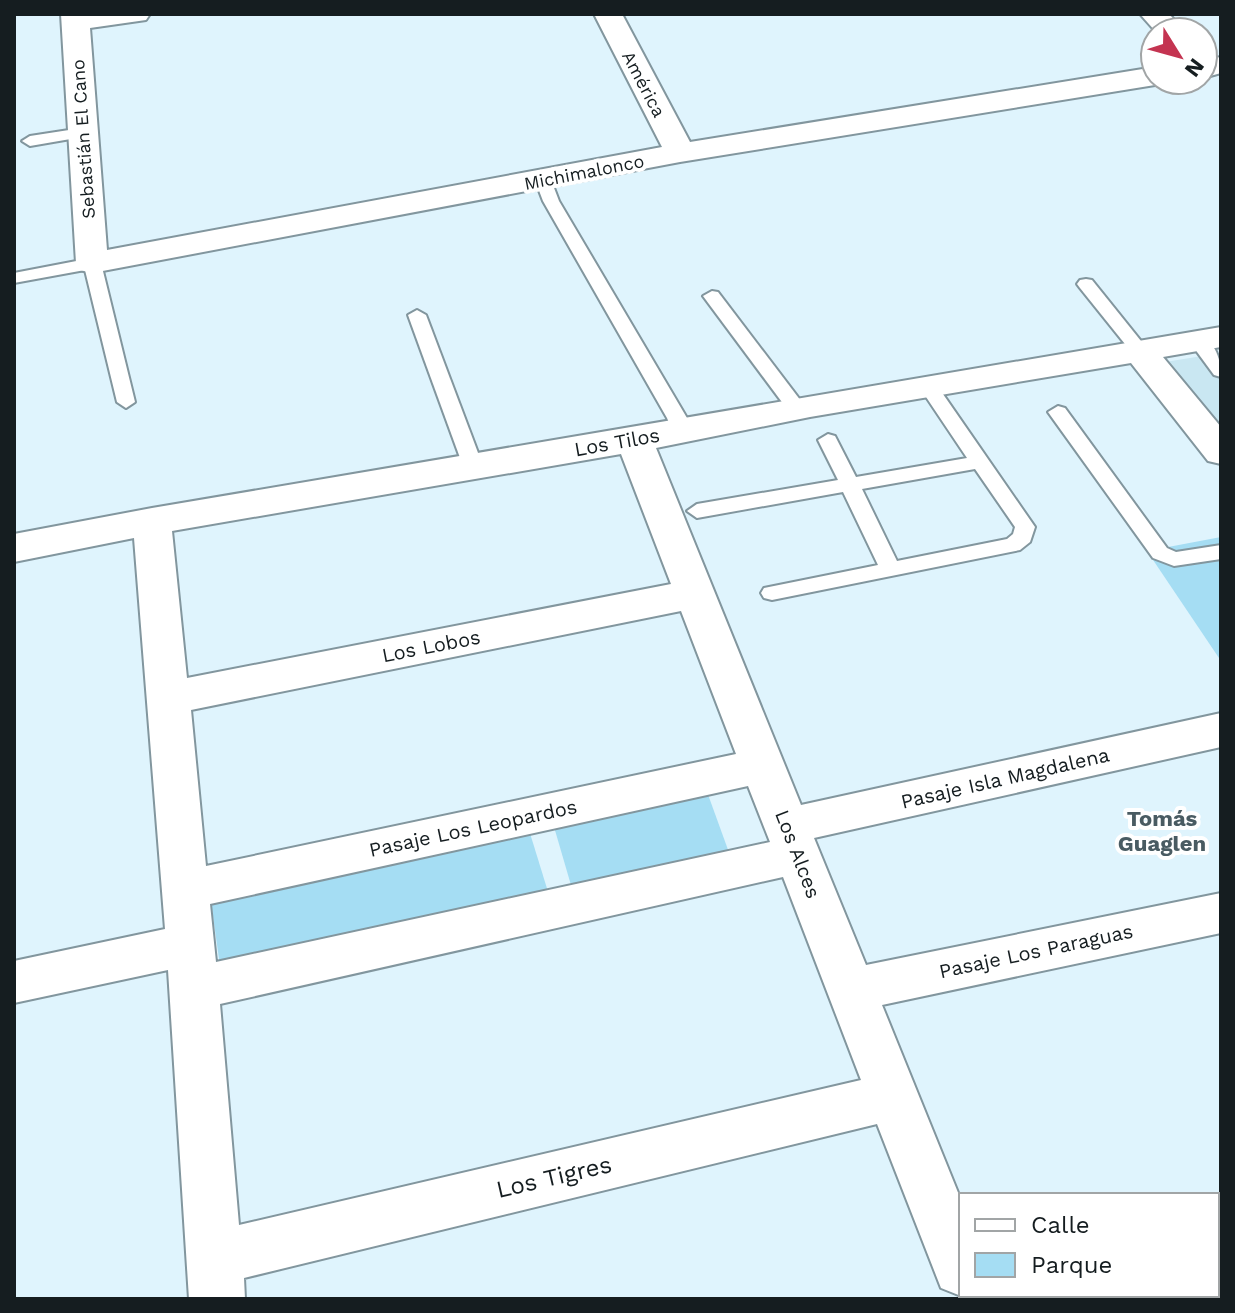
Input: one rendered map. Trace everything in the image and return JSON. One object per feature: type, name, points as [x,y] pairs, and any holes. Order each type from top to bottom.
[{"type":"street","points":[[75,18],[136,14]]},
{"type":"street","name":"América","points":[[608,14],[680,153]]},
{"type":"street","name":"Sebastián El Cano","points":[[75,18],[92,263]]},
{"type":"street","name":"Michimalonco","points":[[92,263],[680,153],[1139,79]]},
{"type":"street","name":"Los Tilos","points":[[14,548],[152,521],[1210,339]]},
{"type":"street","points":[[1139,350],[1221,452]]},
{"type":"street","name":"Los Alces","points":[[634,440],[959,1264]]},
{"type":"street","points":[[152,521],[215,1278]]},
{"type":"street","name":"Los Lobos","points":[[168,698],[695,594]]},
{"type":"street","name":"Pasaje Isla Magdalena","points":[[14,982],[191,967],[793,840],[1221,730]]},
{"type":"street","name":"Pasaje Los Leopardos","points":[[183,890],[763,766]]},
{"type":"street","name":"Pasaje Los Paraguas","points":[[851,990],[1221,913]]},
{"type":"street","name":"Los Tigres","points":[[215,1278],[893,1096]]},
{"type":"lane","points":[[30,141],[82,133]]},
{"type":"lane","points":[[543,180],[551,201],[677,418],[681,431]]},
{"type":"lane","points":[[92,263],[126,402]]},
{"type":"lane","name":"Michimalonco","points":[[14,278],[92,263]]},
{"type":"lane","points":[[1086,284],[1139,350]]},
{"type":"lane","points":[[712,296],[797,409]]},
{"type":"lane","points":[[417,315],[473,466]]},
{"type":"lane","points":[[1210,339],[1221,371]]},
{"type":"lane","points":[[772,593],[890,567],[1013,545],[1023,537],[1025,527],[929,388]]},
{"type":"lane","points":[[1058,412],[1165,557],[1174,559],[1221,552]]},
{"type":"lane","points":[[828,440],[890,567]]},
{"type":"lane","points":[[697,511],[980,462]]},
{"type":"shaded area","points":[[1221,353],[1221,434],[1165,362]]},
{"type":"green space","points":[[1221,537],[1221,661],[1147,551]]},
{"type":"green space","points":[[706,789],[731,858],[573,892],[552,820]]},
{"type":"green space","points":[[529,830],[549,895],[221,973],[211,902]]},
{"type":"district","name":"Tomás Guaglen","points":[[1162,830]]}]
